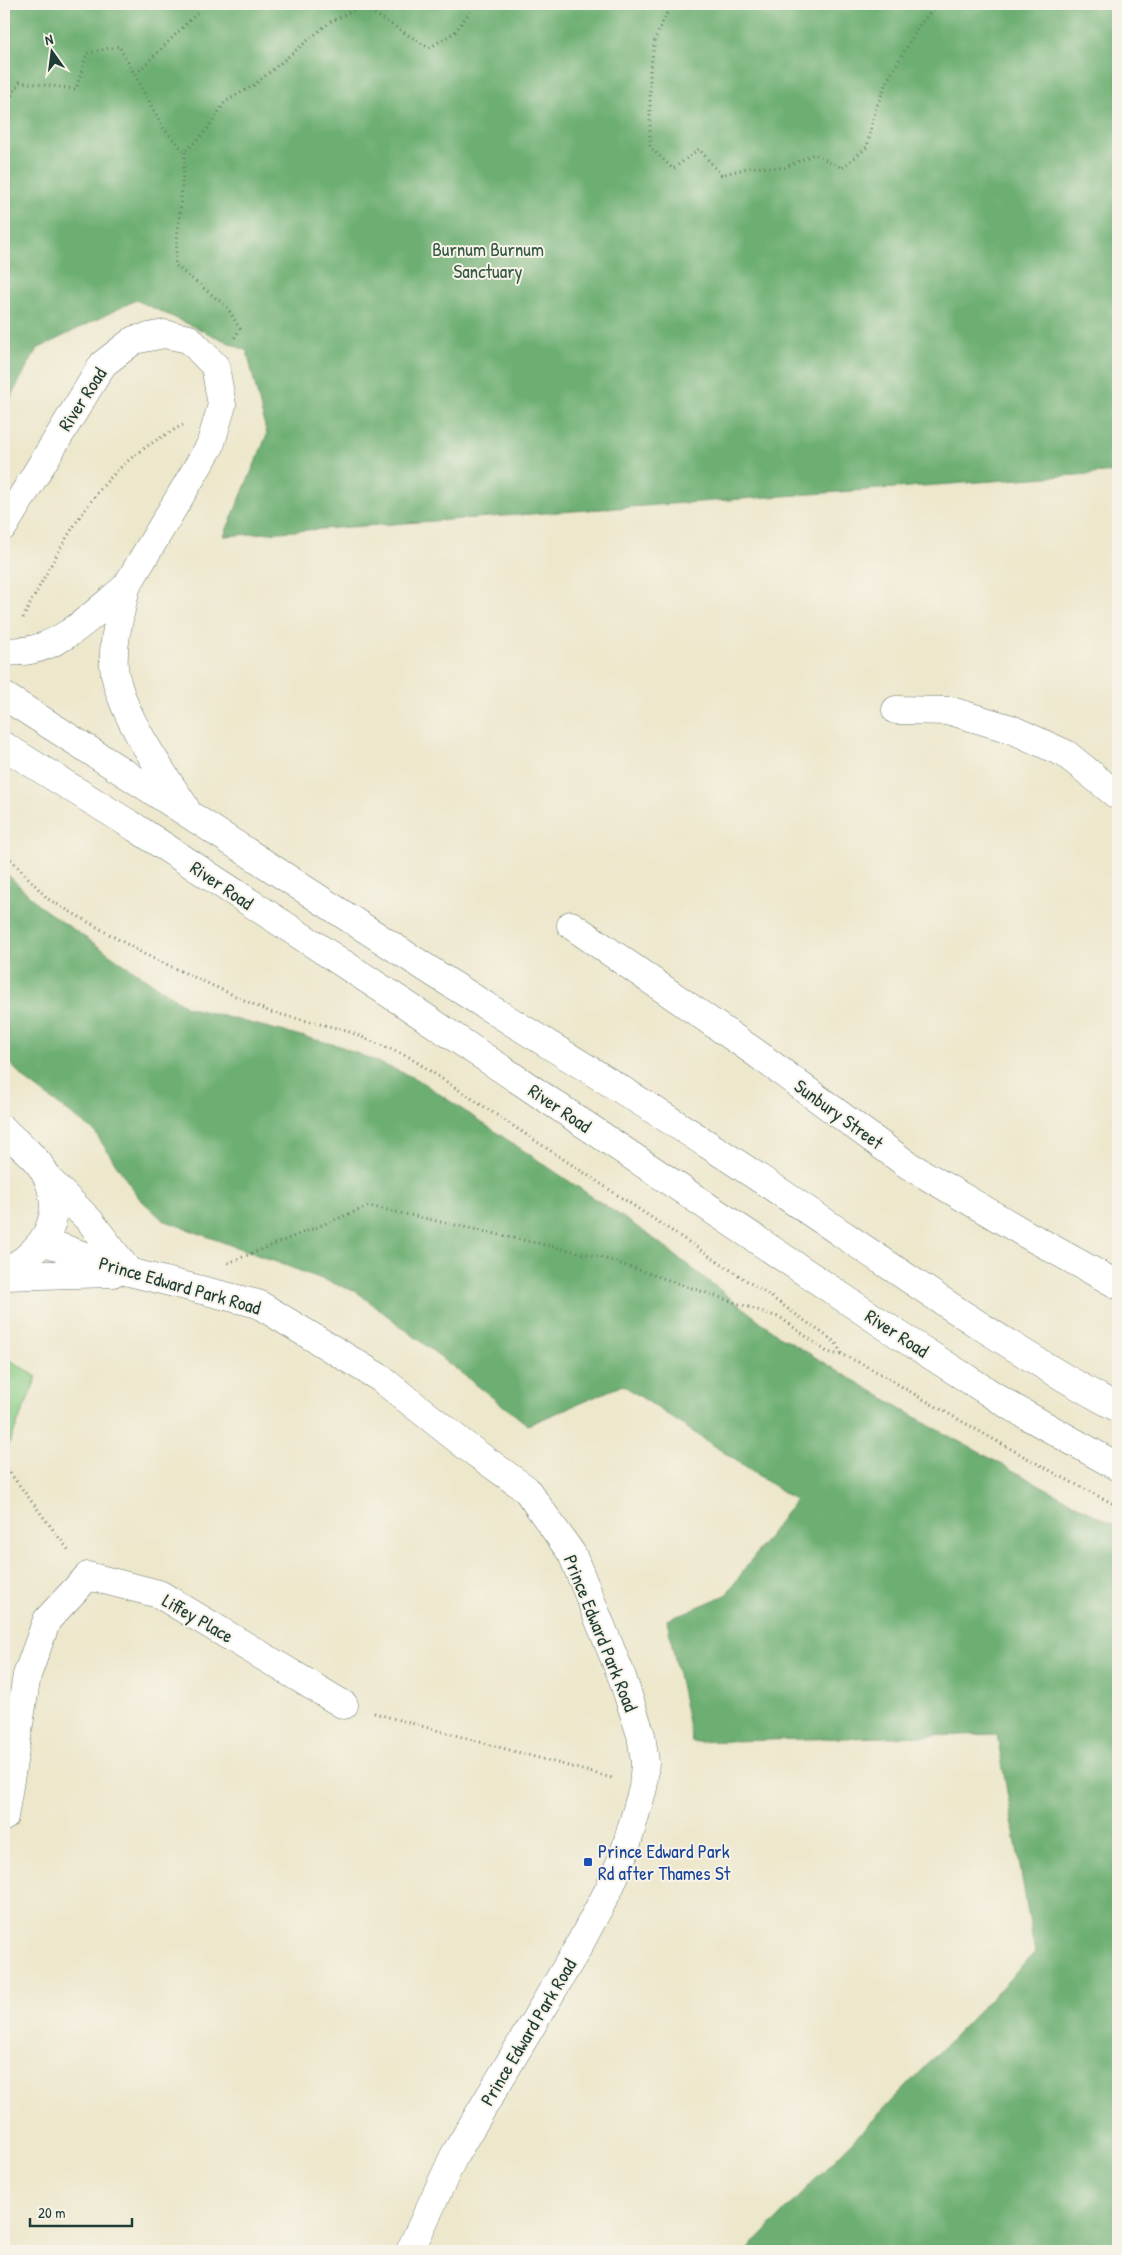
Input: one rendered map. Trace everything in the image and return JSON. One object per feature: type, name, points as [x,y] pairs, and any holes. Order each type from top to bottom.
[{"type":"street","name":"River Road","points":[[4,526],[103,364],[134,340],[164,334],[189,339],[215,366]]},
{"type":"street","points":[[189,814],[128,712],[114,667],[116,631],[126,587],[210,446],[222,405],[215,366]]},
{"type":"street","points":[[13,651],[38,650],[50,644],[77,626],[126,587]]},
{"type":"street","points":[[4,696],[445,980],[709,1145],[960,1312],[1070,1382],[1118,1408]]},
{"type":"street","points":[[896,710],[950,711],[1011,729],[1066,754],[1118,796]]},
{"type":"street","name":"River Road","points":[[4,746],[136,828],[402,1002],[907,1340],[1010,1406],[1118,1467]]},
{"type":"street","name":"Sunbury Street","points":[[571,925],[756,1053],[908,1164],[1024,1233],[1118,1285]]},
{"type":"street","points":[[4,1130],[31,1155],[50,1181],[90,1222],[129,1272]]},
{"type":"street","points":[[4,1275],[27,1259],[43,1241],[52,1224],[55,1207],[50,1181]]},
{"type":"street","name":"Prince Edward Park Road","points":[[43,1241],[129,1272],[258,1304],[380,1378],[466,1446],[526,1489],[572,1554],[622,1677],[641,1735],[646,1762],[643,1788],[624,1854],[609,1889],[534,2023],[454,2156],[410,2251]]},
{"type":"street","points":[[4,1275],[129,1272]]},
{"type":"street","points":[[4,1816],[27,1675],[47,1620],[88,1576]]},
{"type":"street","name":"Liffey Place","points":[[88,1576],[160,1594],[344,1705]]},
{"type":"path","points":[[136,74],[197,13],[195,4]]},
{"type":"path","points":[[215,366],[240,329],[228,307],[175,265],[185,152],[206,131],[225,102],[254,85],[330,22],[362,6],[429,48],[455,32],[474,6],[506,4]]},
{"type":"path","points":[[671,4],[655,39],[650,71],[650,147],[673,169],[699,149],[721,175],[752,168],[784,168],[814,154],[842,168],[867,147],[876,111],[887,81],[919,26],[937,4]]},
{"type":"path","points":[[4,108],[20,82],[76,89],[87,53],[120,46],[164,129],[185,152]]},
{"type":"path","points":[[21,622],[77,521],[117,471],[148,445],[222,405]]},
{"type":"path","points":[[4,852],[48,899],[144,954],[270,1012],[345,1030],[410,1057],[770,1296],[836,1343],[842,1355]]},
{"type":"path","points":[[226,1263],[369,1206],[600,1256],[781,1318],[826,1352],[842,1355],[866,1364],[919,1398],[1070,1482],[1118,1506]]},
{"type":"path","points":[[4,1465],[88,1576]]},
{"type":"path","points":[[344,1705],[585,1770],[643,1788]]},
{"type":"green space","name":"Burnum Burnum Sanctuary","points":[[4,4],[1118,4],[1118,472],[224,536],[267,435],[247,351],[136,300],[37,349],[4,409]]},
{"type":"green space","points":[[4,871],[42,908],[187,1007],[340,1046],[417,1079],[649,1235],[778,1335],[934,1428],[1118,1527],[1118,2251],[746,2251],[1035,1953],[997,1734],[692,1742],[667,1620],[726,1595],[795,1500],[623,1385],[528,1425],[357,1292],[163,1220],[138,1197],[94,1131],[27,1081],[4,1058]]},
{"type":"green space","points":[[4,1356],[37,1377],[4,1456]]},
{"type":"place","name":"Prince Edward Park Rd after Thames St","points":[[588,1862]]}]
